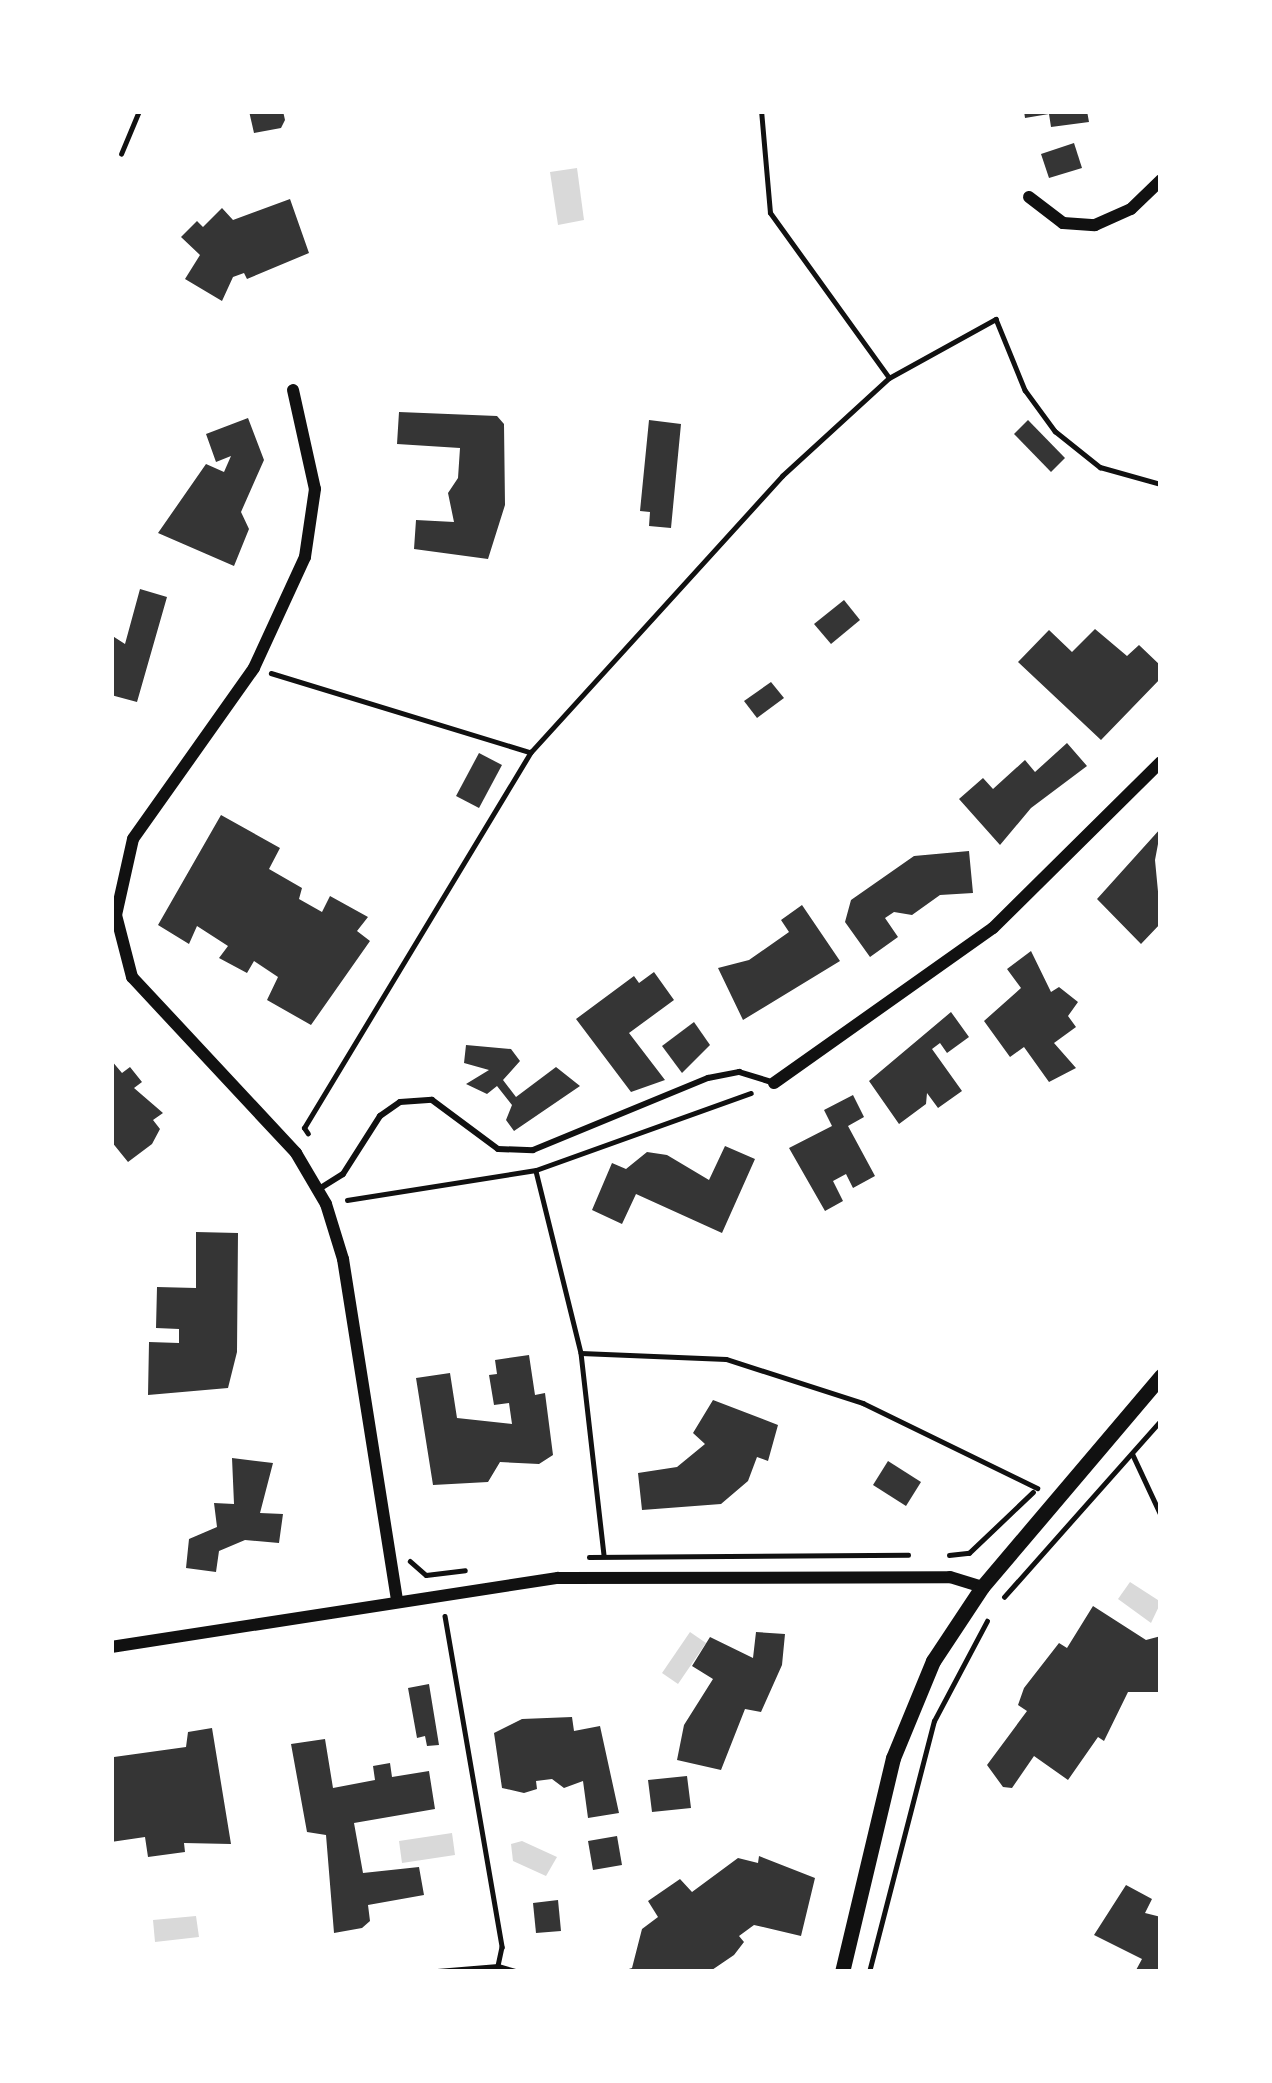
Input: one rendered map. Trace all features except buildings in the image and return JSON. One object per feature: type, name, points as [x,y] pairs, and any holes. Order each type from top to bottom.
[{"type":"street","points":[[1030,197],[1063,223],[1095,226],[1131,209],[1161,180]]},
{"type":"street","points":[[293,390],[312,451],[316,505],[305,557],[254,668],[133,839],[120,872],[118,941],[157,1010],[240,1088],[319,1189],[343,1259],[397,1599]]},
{"type":"street","points":[[774,1082],[993,928],[1161,761]]},
{"type":"street","points":[[842,1972],[893,1758],[933,1661],[982,1587],[1161,1376]]},
{"type":"street","points":[[111,1647],[397,1599],[638,1574],[950,1577],[982,1587]]},
{"type":"lane","points":[[319,1189],[337,1178],[380,1116],[400,1102],[432,1100],[498,1149],[532,1150],[708,1078],[740,1072],[774,1082]]},
{"type":"path","points":[[121,154],[139,111]]},
{"type":"path","points":[[760,111],[770,213],[889,378]]},
{"type":"path","points":[[315,1145],[304,1128],[530,752],[782,476],[889,378],[996,319],[1024,390],[1055,431],[1100,467],[1161,484]]},
{"type":"path","points":[[254,668],[530,752]]},
{"type":"path","points":[[536,1170],[581,1353],[604,1555]]},
{"type":"path","points":[[337,1178],[350,1212]]},
{"type":"path","points":[[581,1353],[726,1359],[863,1403],[1057,1502]]},
{"type":"path","points":[[869,1972],[912,1790],[959,1668],[996,1606],[1161,1420]]},
{"type":"path","points":[[1132,1454],[1161,1515]]},
{"type":"path","points":[[937,1556],[969,1552],[1037,1488]]},
{"type":"path","points":[[581,1558],[913,1556]]},
{"type":"path","points":[[408,1559],[426,1575],[470,1570]]},
{"type":"path","points":[[441,1593],[502,1947],[498,1966]]},
{"type":"path","points":[[425,1972],[498,1966],[519,1972]]},
{"type":"shaded area","points":[[577,168],[584,220],[558,225],[550,172]]},
{"type":"shaded area","points":[[1130,1582],[1161,1602],[1151,1623],[1118,1599]]},
{"type":"shaded area","points":[[690,1632],[706,1643],[678,1684],[662,1673]]},
{"type":"shaded area","points":[[452,1833],[455,1855],[402,1863],[399,1841]]},
{"type":"shaded area","points":[[522,1841],[557,1857],[546,1876],[513,1861],[511,1844]]},
{"type":"shaded area","points":[[196,1916],[199,1937],[155,1942],[153,1920]]}]
